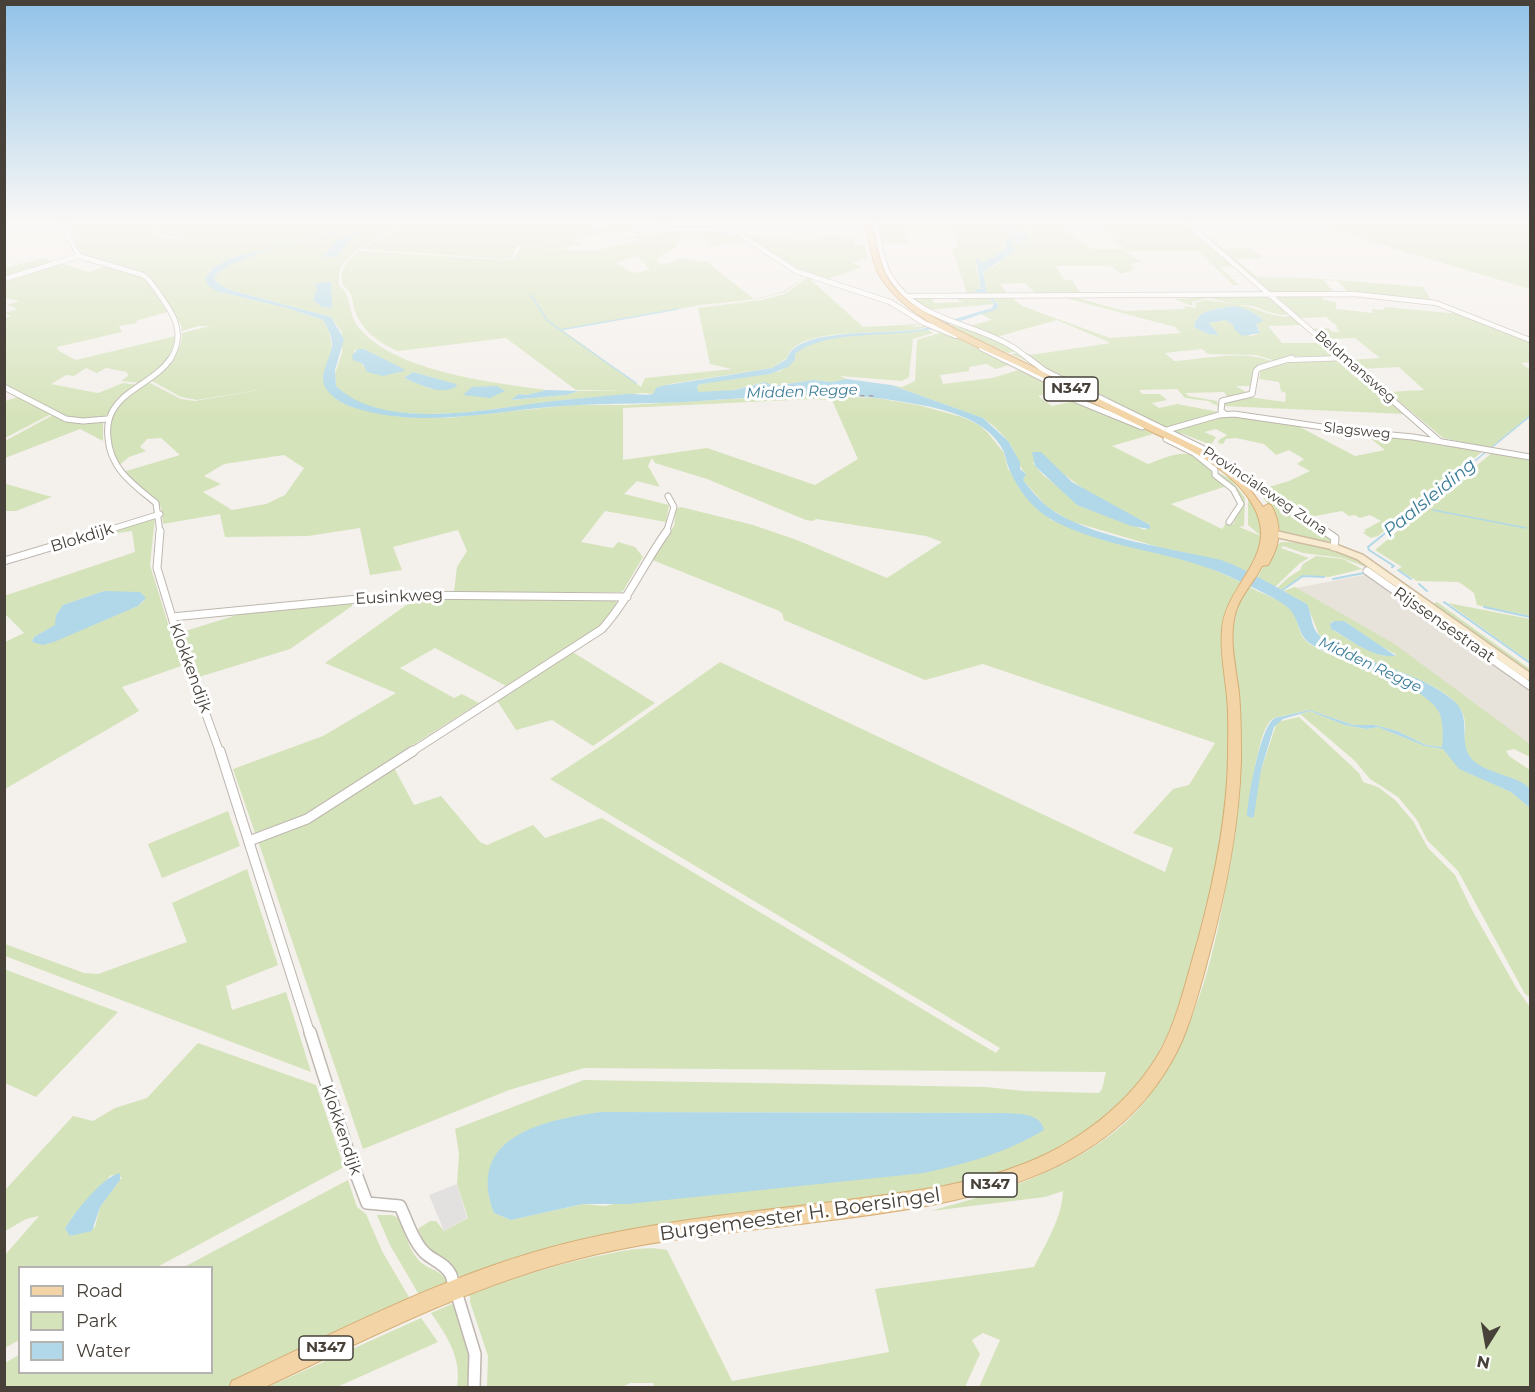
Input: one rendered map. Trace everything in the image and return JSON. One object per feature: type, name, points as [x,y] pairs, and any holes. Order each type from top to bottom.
[{"type":"main road","name":"Provincialeweg Zuna","points":[[892,289],[907,304],[941,325],[1198,451],[1247,489],[1256,500],[1272,536]]},
{"type":"main road","name":"Rijssensestraat","points":[[1272,536],[1320,543],[1354,554],[1378,568],[1530,677]]},
{"type":"main road","name":"Burgemeester H. Boersingel","points":[[239,1388],[456,1291],[555,1255],[616,1241],[917,1201],[971,1190],[1038,1168],[1094,1135],[1135,1098],[1167,1054],[1188,1001],[1214,907],[1226,840],[1233,765],[1233,705],[1228,630],[1232,608],[1242,589],[1272,550],[1272,536]]},
{"type":"street","points":[[155,289],[179,331],[178,342],[169,360],[116,405],[107,419],[105,436],[112,460],[118,470],[156,503],[160,514]]},
{"type":"street","name":"Provincialeweg Zuna","points":[[847,289],[890,302],[941,325],[1054,384],[1076,400],[1131,422],[1223,469],[1215,475],[1236,492],[1241,504],[1229,522]]},
{"type":"street","name":"Provincialeweg Zuna","points":[[901,289],[941,325],[982,333],[1011,346],[1036,366],[1214,454],[1335,538],[1334,547]]},
{"type":"street","name":"Beldmansweg","points":[[1263,289],[1439,441]]},
{"type":"street","points":[[907,296],[1352,294],[1431,302],[1530,340]]},
{"type":"street","points":[[1225,414],[1221,411],[1222,401],[1252,394],[1256,371],[1259,368],[1294,358],[1344,358]]},
{"type":"street","points":[[4,387],[66,419],[83,421],[107,419]]},
{"type":"street","name":"Slagsweg","points":[[1167,430],[1225,414],[1439,441],[1530,457]]},
{"type":"street","points":[[249,841],[307,819],[609,623],[627,597],[645,562],[668,530],[674,507],[668,496]]},
{"type":"street","name":"Blokdijk","points":[[4,561],[160,514]]},
{"type":"street","name":"Klokkendijk","points":[[160,514],[157,568],[172,617],[224,760],[343,1137],[367,1203],[378,1207],[390,1204],[400,1206],[418,1244],[426,1254],[448,1269],[456,1291]]},
{"type":"street","name":"Rijssensestraat","points":[[1378,568],[1366,571],[1530,686]]},
{"type":"street","name":"Eusinkweg","points":[[172,617],[417,595],[627,597]]},
{"type":"street","points":[[456,1291],[476,1354],[474,1388]]},
{"type":"shaded area","points":[[1369,574],[1530,689],[1530,746],[1464,696],[1296,588]]},
{"type":"shaded area","points":[[457,1184],[467,1218],[444,1231],[429,1195]]},
{"type":"green space","points":[[5,289],[153,289],[167,312],[136,321],[137,323],[119,326],[122,332],[57,347],[59,351],[76,360],[176,336],[169,358],[141,383],[121,381],[128,376],[127,372],[106,368],[97,373],[86,368],[74,376],[66,375],[51,384],[98,393],[123,383],[139,385],[117,402],[104,418],[68,418],[5,386],[5,318],[11,316],[5,313],[18,309],[7,305],[19,301],[5,298]]},
{"type":"green space","points":[[158,289],[215,289],[323,320],[330,335],[331,348],[323,376],[336,399],[351,407],[402,417],[447,418],[571,405],[627,405],[801,395],[876,398],[918,405],[962,417],[979,425],[1004,453],[1008,469],[1051,520],[1102,538],[1201,564],[1241,582],[1227,610],[1228,770],[1223,823],[1214,874],[1191,970],[1181,1000],[1156,1057],[1139,1083],[1119,1106],[1081,1136],[1037,1158],[975,1181],[461,1278],[450,1264],[426,1248],[418,1229],[430,1221],[436,1221],[444,1231],[468,1218],[457,1184],[459,1153],[455,1129],[584,1080],[986,1087],[1024,1091],[1099,1093],[1106,1072],[584,1068],[509,1090],[363,1149],[258,841],[286,832],[393,766],[414,805],[441,796],[480,842],[487,845],[533,825],[545,838],[602,818],[996,1053],[1000,1048],[550,779],[610,740],[720,662],[1165,872],[1173,848],[1133,833],[1173,789],[1189,785],[1215,743],[983,664],[925,680],[784,620],[782,613],[777,610],[650,559],[674,526],[676,509],[681,507],[753,525],[797,540],[887,578],[942,542],[926,536],[816,519],[806,520],[707,479],[655,463],[652,458],[648,466],[660,487],[637,481],[624,494],[669,505],[666,522],[605,511],[581,542],[613,548],[618,542],[635,547],[643,557],[623,591],[620,592],[454,592],[457,567],[467,551],[458,530],[393,547],[402,570],[370,575],[360,528],[308,536],[225,537],[220,514],[163,524],[161,507],[123,472],[180,455],[161,438],[147,439],[140,447],[146,451],[129,457],[118,466],[110,437],[112,417],[117,409],[148,382],[181,399],[195,401],[276,387],[197,400],[181,397],[150,380],[176,354],[182,333],[210,326],[198,326],[182,331],[181,325]],"holes":[[[832,400],[858,459],[815,485],[707,448],[623,460],[623,408]],[[284,455],[304,468],[285,495],[266,504],[232,510],[203,492],[221,484],[204,476],[224,464]],[[602,1112],[1005,1113],[605,1206],[583,1204],[511,1220],[494,1213],[488,1187],[491,1166],[501,1150],[516,1137],[535,1127],[557,1120]]]},
{"type":"green space","points":[[228,289],[343,289],[354,320],[361,330],[377,344],[398,356],[448,373],[501,384],[547,390],[526,395],[519,394],[512,400],[566,395],[579,391],[629,390],[576,390],[506,338],[398,351],[372,336],[362,325],[347,289],[741,289],[754,299],[789,289],[785,292],[758,299],[701,305],[563,330],[641,387],[645,378],[732,369],[710,364],[698,308],[761,300],[785,294],[792,289],[821,289],[863,327],[923,324],[841,330],[929,326],[915,330],[829,335],[809,340],[795,347],[787,358],[772,368],[666,385],[660,387],[654,394],[570,399],[475,411],[423,414],[375,408],[354,400],[336,386],[335,374],[342,353],[342,332],[331,317]],"holes":[[[364,349],[404,370],[363,366],[353,359],[354,351]],[[413,372],[455,384],[431,389],[404,378]]]},
{"type":"green space","points":[[965,289],[981,289],[975,292],[980,293],[967,294]]},
{"type":"green space","points":[[985,289],[1004,289],[1008,294],[989,294]]},
{"type":"green space","points":[[1031,289],[1078,289],[1081,294],[1036,294]]},
{"type":"green space","points":[[1265,289],[1331,289],[1334,292],[1270,293]]},
{"type":"green space","points":[[1345,289],[1424,289],[1432,301],[1348,292]]},
{"type":"green space","points":[[1192,295],[1268,295],[1291,314],[1277,314],[1252,306],[1239,305],[1278,316],[1291,316],[1302,325],[1268,326],[1282,343],[1323,343],[1340,357],[1292,356],[1275,361],[1256,355],[1208,354],[1202,349],[1165,353],[1174,361],[1238,355],[1273,362],[1254,368],[1251,386],[1236,386],[1248,393],[1228,398],[1224,392],[1185,393],[1189,396],[1217,401],[1218,406],[1208,401],[1185,398],[1177,389],[1139,390],[1142,394],[1160,394],[1167,400],[1152,403],[1159,408],[1177,404],[1219,412],[1168,428],[1011,354],[1024,352],[1030,355],[1111,343],[1057,320],[996,337],[966,327],[992,320],[981,314],[999,306],[992,296],[1010,296],[1022,306],[1110,338],[1181,333],[1175,327],[1058,296],[1070,296],[1125,311],[1186,309],[1183,306],[1196,308],[1195,303],[1206,300],[1234,304],[1209,298],[1192,302],[1192,306],[1175,299],[1192,298]],"holes":[[[1233,306],[1248,310],[1261,318],[1256,324],[1260,331],[1258,334],[1251,336],[1235,330],[1233,325],[1225,320],[1209,323],[1219,335],[1208,334],[1194,327],[1200,316],[1209,310]]]},
{"type":"green space","points":[[1275,295],[1320,295],[1324,300],[1336,302],[1336,309],[1373,313],[1372,309],[1384,310],[1385,307],[1461,314],[1530,341],[1530,362],[1521,363],[1530,370],[1530,415],[1490,448],[1443,438],[1388,392],[1424,390],[1399,367],[1361,369],[1350,360],[1380,358],[1355,338],[1325,339],[1313,329],[1328,328],[1333,332],[1340,332],[1336,328],[1338,327],[1326,317],[1301,318]]},
{"type":"green space","points":[[989,296],[994,304],[927,310],[911,298],[932,297],[934,303],[964,302],[958,300],[957,297]]},
{"type":"green space","points":[[952,325],[981,333],[1016,351],[1008,353],[947,326]]},
{"type":"green space","points":[[928,330],[933,333],[913,339],[909,377],[902,381],[840,376],[847,379],[831,382],[813,380],[774,386],[760,383],[730,391],[697,393],[697,386],[701,384],[780,371],[787,366],[799,350],[815,343],[847,336]]},
{"type":"green space","points":[[943,332],[1012,364],[996,369],[986,364],[969,367],[969,371],[940,375],[943,384],[992,378],[1022,369],[1051,383],[1060,391],[1038,396],[1052,406],[1075,401],[1115,415],[1153,434],[1112,446],[1148,464],[1181,454],[1199,459],[1227,486],[1171,504],[1222,529],[1226,523],[1233,524],[1239,512],[1241,497],[1222,480],[1217,472],[1231,479],[1245,498],[1244,526],[1239,527],[1261,536],[1248,525],[1248,497],[1229,476],[1219,471],[1228,473],[1259,508],[1262,545],[1248,573],[1219,560],[1165,549],[1070,521],[1046,506],[1023,480],[1026,474],[1015,452],[1000,432],[987,421],[891,385],[902,387],[915,381],[917,340]],"holes":[[[1032,462],[1062,473],[1088,492],[1150,525],[1145,530],[1077,505]]]},
{"type":"green space","points":[[1296,358],[1342,359],[1405,414],[1222,406],[1225,401],[1249,397],[1285,402],[1286,393],[1281,391],[1279,382],[1259,379],[1261,369]]},
{"type":"green space","points":[[18,397],[51,414],[5,438],[5,401]]},
{"type":"green space","points":[[53,415],[103,421],[103,441],[80,429],[5,458],[5,441]]},
{"type":"green space","points":[[1230,415],[1296,425],[1355,456],[1385,450],[1365,434],[1424,440],[1425,443],[1483,451],[1378,536],[1371,538],[1363,533],[1366,531],[1364,530],[1381,521],[1370,515],[1360,518],[1355,515],[1349,516],[1342,511],[1309,517],[1266,488],[1310,471],[1297,464],[1304,459],[1289,450],[1276,455],[1264,444],[1236,438],[1226,439],[1223,444],[1218,443],[1227,435],[1216,429],[1204,432],[1216,437],[1211,445],[1181,433],[1186,438],[1174,431]]},
{"type":"green space","points":[[1493,452],[1530,459],[1530,616],[1477,605],[1474,593],[1459,582],[1417,581],[1398,569],[1402,567],[1375,550]]},
{"type":"green space","points":[[1235,469],[1307,519],[1333,541],[1325,543],[1281,532],[1268,504],[1253,485]]},
{"type":"green space","points":[[4,484],[52,497],[16,511],[5,511]]},
{"type":"green space","points":[[155,517],[150,565],[181,666],[122,687],[139,711],[5,789],[5,642],[24,633],[5,614],[4,596],[135,552],[132,531],[89,537]],"holes":[[[104,591],[145,600],[138,606],[47,644],[32,642],[34,637],[56,625],[56,615],[63,605]]]},
{"type":"green space","points":[[1281,542],[1305,543],[1329,548],[1371,569],[1342,558],[1303,553],[1283,546],[1281,548],[1309,558],[1300,563],[1275,587],[1257,578],[1275,547]]},
{"type":"green space","points":[[1316,556],[1343,559],[1362,569],[1329,577],[1304,575],[1281,590],[1277,588],[1300,570],[1303,564]]},
{"type":"green space","points":[[1249,587],[1289,608],[1306,641],[1319,649],[1419,692],[1433,703],[1441,715],[1443,747],[1426,745],[1397,731],[1375,725],[1353,725],[1310,710],[1274,718],[1264,733],[1255,766],[1261,770],[1277,722],[1299,717],[1359,773],[1363,782],[1378,787],[1395,800],[1413,821],[1428,848],[1455,875],[1472,910],[1517,989],[1530,1007],[1530,1387],[979,1387],[1000,1340],[983,1333],[972,1340],[980,1354],[965,1387],[655,1388],[653,1383],[630,1383],[620,1388],[487,1387],[488,1356],[470,1302],[470,1295],[538,1271],[590,1258],[637,1249],[667,1250],[732,1381],[889,1352],[875,1289],[1034,1267],[1057,1221],[1063,1191],[1045,1197],[931,1211],[1028,1180],[1052,1170],[1096,1145],[1117,1130],[1151,1094],[1178,1049],[1199,998],[1215,942],[1226,884],[1234,827],[1240,724],[1233,636],[1240,602]]},
{"type":"green space","points":[[1295,587],[1393,643],[1530,744],[1530,757],[1514,749],[1506,751],[1509,756],[1530,770],[1530,789],[1516,780],[1490,771],[1470,757],[1466,749],[1465,719],[1462,711],[1444,693],[1420,680],[1355,655],[1319,635],[1307,604],[1283,591]],"holes":[[[1333,621],[1344,621],[1372,641],[1397,655],[1389,656],[1372,652],[1331,629],[1330,624]]]},
{"type":"green space","points":[[419,596],[614,598],[617,604],[603,624],[506,686],[435,648],[400,668],[454,698],[462,694],[479,703],[302,816],[255,833],[233,769],[323,736],[396,693],[325,663]]},
{"type":"green space","points":[[352,601],[352,606],[290,649],[199,677],[182,632],[250,611]]},
{"type":"green space","points":[[1437,602],[1530,669],[1530,674],[1432,605]]},
{"type":"green space","points":[[1448,603],[1530,619],[1530,662]]},
{"type":"green space","points":[[571,651],[655,703],[593,746],[552,720],[516,730],[496,699]]},
{"type":"green space","points":[[1310,711],[1345,725],[1367,729],[1378,727],[1425,746],[1443,749],[1460,769],[1511,792],[1530,808],[1530,997],[1525,994],[1458,871],[1427,840],[1417,820],[1398,797],[1370,779],[1355,761],[1300,714]]},
{"type":"green space","points":[[228,811],[240,846],[162,878],[148,844]]},
{"type":"green space","points":[[247,869],[278,965],[226,986],[232,1010],[286,992],[311,1072],[5,956],[5,944],[84,973],[98,974],[187,942],[172,903]]},
{"type":"green space","points":[[4,969],[118,1012],[36,1097],[5,1083]]},
{"type":"green space","points":[[198,1043],[316,1085],[344,1167],[159,1266],[18,1266],[18,1341],[5,1348],[5,1255],[39,1216],[26,1219],[5,1231],[5,1190],[73,1116],[93,1121],[115,1108],[147,1098]],"holes":[[[111,1175],[122,1177],[100,1207],[95,1227],[71,1236],[65,1229],[73,1216]]]},
{"type":"green space","points":[[348,1180],[357,1207],[366,1214],[382,1251],[413,1304],[227,1387],[5,1388],[5,1363],[18,1356],[18,1374],[213,1374],[213,1266],[186,1266]]},
{"type":"green space","points":[[377,1215],[392,1215],[398,1218],[416,1257],[420,1262],[442,1275],[450,1287],[422,1300],[390,1245]]},
{"type":"green space","points":[[452,1304],[464,1321],[467,1331],[472,1387],[457,1387],[457,1366],[452,1348],[431,1313]]},
{"type":"green space","points":[[421,1318],[438,1342],[337,1387],[268,1387]]},
{"type":"water","name":"Midden Regge","points":[[213,289],[228,289],[331,317],[344,339],[335,370],[336,386],[357,400],[382,409],[440,414],[617,395],[647,395],[653,394],[656,388],[661,386],[772,368],[787,359],[795,348],[809,341],[828,336],[926,328],[992,308],[994,303],[984,293],[975,292],[975,289],[986,289],[999,306],[995,310],[927,330],[824,341],[808,346],[795,354],[795,360],[788,367],[770,374],[701,384],[697,386],[698,392],[735,390],[765,382],[774,386],[813,380],[831,382],[847,379],[891,385],[983,418],[1008,441],[1020,462],[1020,469],[1026,474],[1023,480],[1044,504],[1064,517],[1106,534],[1217,559],[1238,567],[1307,604],[1316,631],[1326,640],[1356,655],[1414,677],[1454,701],[1460,707],[1463,715],[1466,745],[1472,759],[1477,764],[1526,785],[1530,789],[1530,808],[1511,792],[1459,769],[1443,749],[1425,746],[1378,727],[1367,729],[1345,725],[1310,711],[1283,719],[1274,727],[1261,770],[1254,816],[1253,818],[1247,816],[1252,780],[1264,734],[1275,718],[1310,710],[1353,725],[1375,725],[1397,731],[1426,745],[1442,747],[1440,714],[1432,703],[1401,683],[1311,644],[1301,633],[1291,611],[1267,594],[1217,571],[1099,539],[1046,517],[1033,506],[1018,486],[996,439],[985,429],[958,415],[927,406],[872,397],[818,395],[549,407],[452,417],[427,418],[379,414],[344,404],[326,388],[323,377],[332,345],[323,320],[287,308]]},
{"type":"water","points":[[317,289],[331,289],[332,308],[322,307],[313,300]]},
{"type":"water","points":[[1233,306],[1250,311],[1263,321],[1256,324],[1260,333],[1242,336],[1233,325],[1225,320],[1209,323],[1219,335],[1208,334],[1194,327],[1196,321],[1204,313]]},
{"type":"water","points":[[358,349],[364,349],[404,371],[383,376],[367,372],[363,364],[353,360],[352,355]]},
{"type":"water","points":[[413,372],[457,386],[437,390],[404,378]]},
{"type":"water","points":[[497,386],[505,391],[490,398],[463,395],[472,387]]},
{"type":"water","points":[[547,390],[579,391],[566,395],[511,400],[519,394],[526,395]]},
{"type":"water","points":[[1032,452],[1041,452],[1072,482],[1150,525],[1150,529],[1131,526],[1077,505],[1035,466]]},
{"type":"water","points":[[104,591],[140,592],[146,598],[138,606],[54,642],[43,645],[32,642],[34,637],[55,625],[56,615],[63,605]]},
{"type":"water","points":[[1334,621],[1344,621],[1396,656],[1379,654],[1362,647],[1331,629],[1330,624]]},
{"type":"water","points":[[601,1112],[1005,1113],[1034,1117],[1039,1120],[1044,1130],[1016,1145],[986,1156],[924,1173],[628,1204],[583,1204],[511,1220],[494,1213],[488,1187],[490,1166],[500,1149],[515,1137],[534,1127],[556,1120]]},
{"type":"water","points":[[120,1173],[120,1180],[100,1207],[92,1231],[70,1236],[65,1229],[81,1205],[105,1181]]},
{"type":"waterway","points":[[531,295],[547,320],[560,330]]},
{"type":"waterway","points":[[560,330],[678,309]]},
{"type":"waterway","points":[[560,330],[636,383]]},
{"type":"waterway","name":"Paalsleiding","points":[[1491,448],[1530,416]]},
{"type":"waterway","name":"Paalsleiding","points":[[1386,533],[1487,451]]},
{"type":"waterway","points":[[1433,510],[1526,528]]},
{"type":"waterway","name":"Paalsleiding","points":[[1388,531],[1368,547],[1369,550],[1394,566],[1392,567]]},
{"type":"waterway","points":[[1398,570],[1411,579]]},
{"type":"waterway","name":"Paalsleiding","points":[[1333,579],[1364,573]]},
{"type":"waterway","name":"Paalsleiding","points":[[1281,591],[1303,576],[1324,577]]},
{"type":"waterway","points":[[1419,584],[1427,591]]},
{"type":"waterway","points":[[1444,602],[1530,663]]},
{"type":"waterway","points":[[1484,607],[1530,617]]},
{"type":"railway","points":[[797,394],[874,396]]}]
